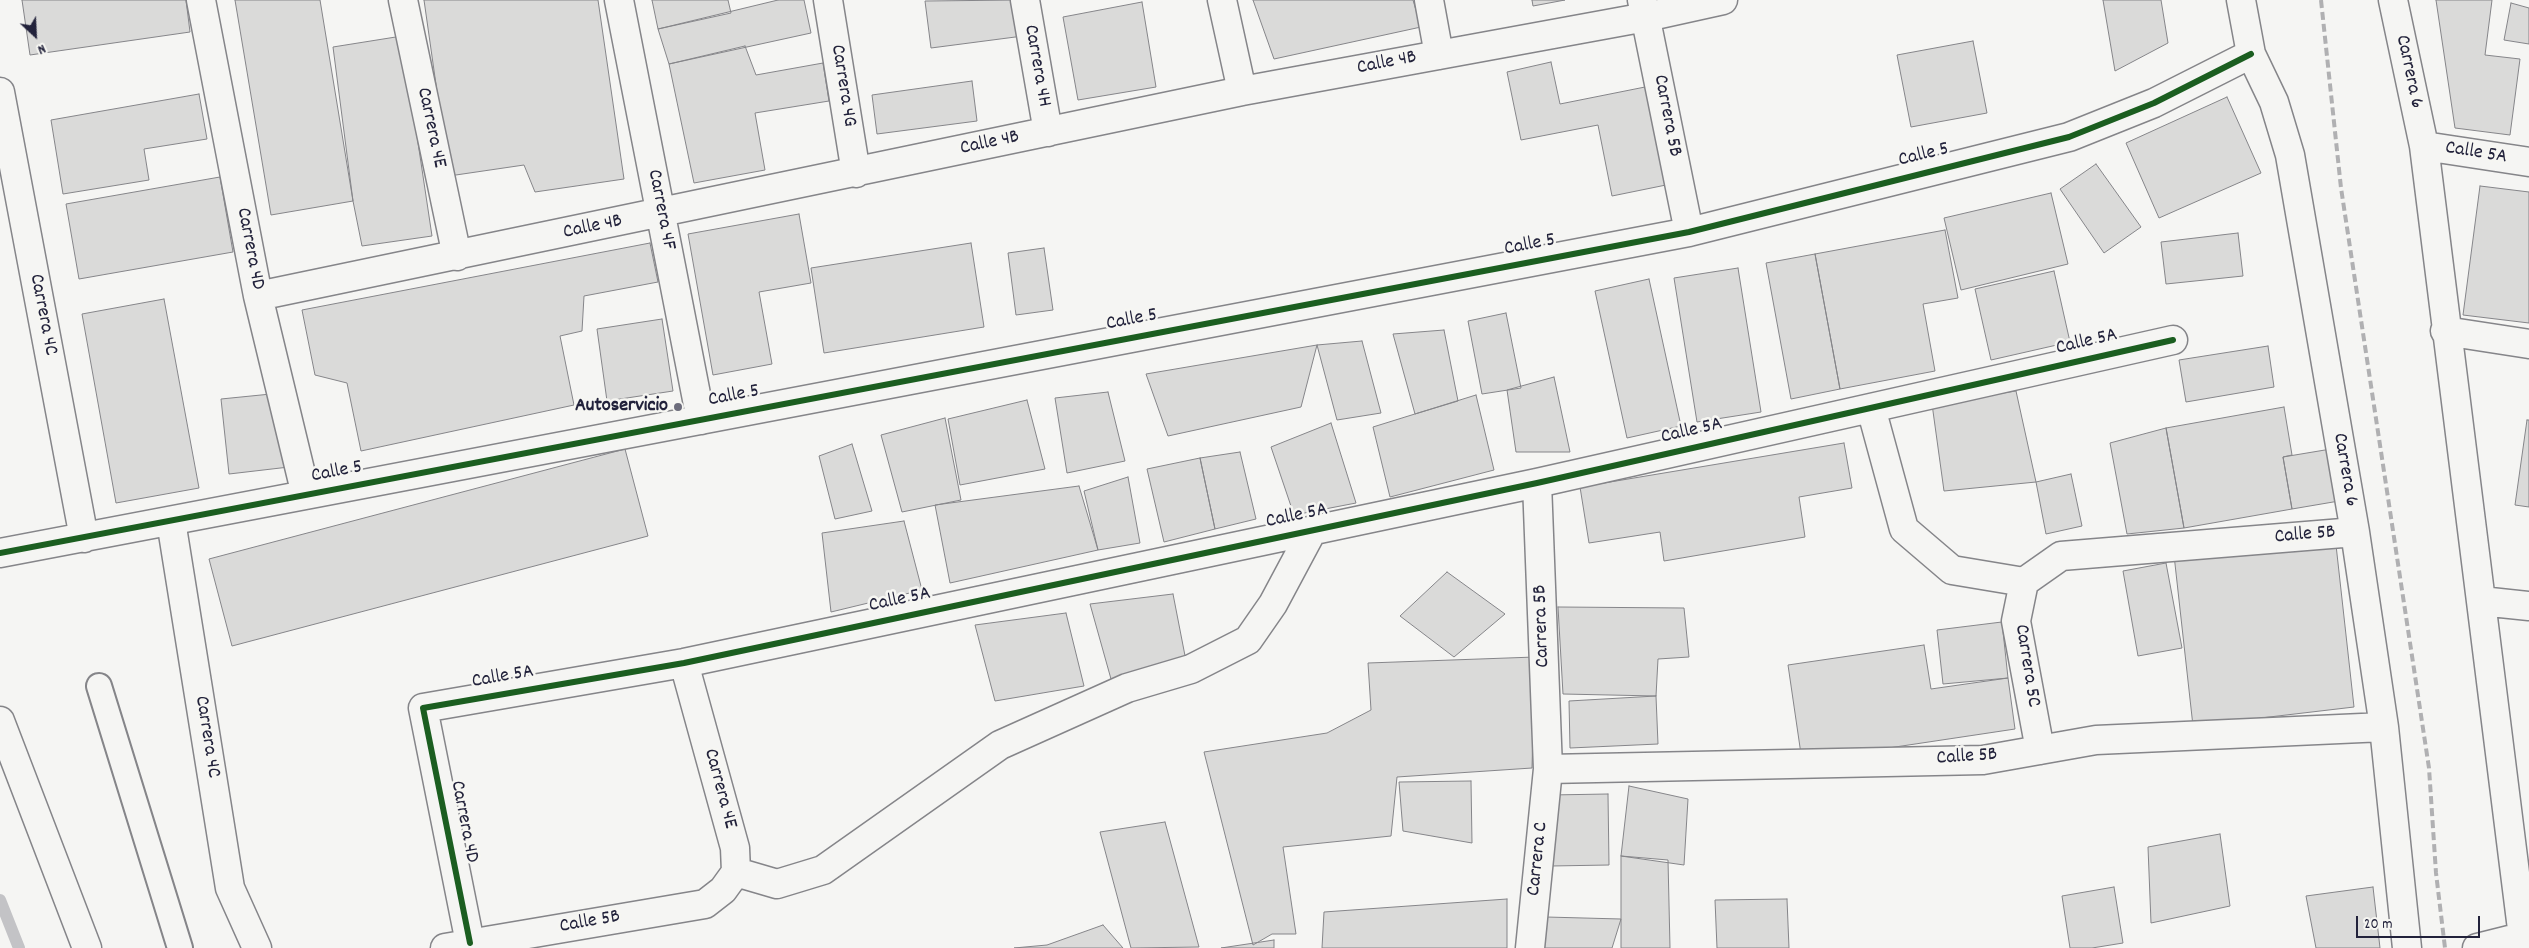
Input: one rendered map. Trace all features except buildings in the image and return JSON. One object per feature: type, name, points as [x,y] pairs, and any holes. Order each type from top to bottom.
[{"type":"street","name":"Carrera 4D","points":[[201,0],[258,296],[306,495]]},
{"type":"street","name":"Carrera 4E","points":[[403,0],[457,256]]},
{"type":"street","name":"Carrera 4F","points":[[619,0],[701,420]]},
{"type":"street","name":"Carrera 4G","points":[[828,0],[856,173]]},
{"type":"street","name":"Carrera 4H","points":[[1025,0],[1048,132]]},
{"type":"street","points":[[1222,0],[1242,91]]},
{"type":"street","points":[[1429,0],[1439,55]]},
{"type":"street","name":"Calle 4B","points":[[258,296],[660,214],[1242,91],[1439,55],[1644,8],[1723,0]]},
{"type":"street","name":"Carrera 6","points":[[2241,0],[2251,54],[2274,102],[2290,155],[2355,532],[2384,727],[2407,948]]},
{"type":"street","name":"Carrera 6","points":[[2393,0],[2424,146],[2445,330],[2525,940]]},
{"type":"street","name":"Carrera 5B","points":[[1644,8],[1689,232]]},
{"type":"street","name":"Calle 5","points":[[0,553],[1689,232],[2069,137],[2154,103],[2251,54]]},
{"type":"street","name":"Carrera 4C","points":[[0,92],[84,538]]},
{"type":"street","name":"Calle 5A","points":[[2424,146],[2529,162]]},
{"type":"street","points":[[2445,330],[2529,344]]},
{"type":"street","name":"Calle 5A","points":[[423,708],[684,664],[1537,483],[2173,340]]},
{"type":"street","points":[[1871,408],[1904,529],[1952,570],[2024,582]]},
{"type":"street","name":"Carrera 5B","points":[[1537,483],[1548,769]]},
{"type":"street","name":"Carrera 4C","points":[[172,521],[230,888],[257,948]]},
{"type":"street","points":[[736,872],[777,884],[823,870],[1000,745],[1128,688],[1191,669],[1248,640],[1273,604],[1312,530]]},
{"type":"street","name":"Calle 5B","points":[[2024,582],[2060,556],[2355,532]]},
{"type":"street","name":"Carrera 5C","points":[[2024,582],[2016,621],[2040,750]]},
{"type":"street","points":[[2480,601],[2529,606]]},
{"type":"street","name":"Carrera 4E","points":[[684,664],[735,848],[736,872]]},
{"type":"street","name":"Carrera 4D","points":[[423,708],[458,946]]},
{"type":"street","points":[[0,721],[87,948]]},
{"type":"street","name":"Calle 5B","points":[[1548,769],[1983,760],[2096,740],[2384,727]]},
{"type":"street","name":"Carrera C","points":[[1530,948],[1548,769]]},
{"type":"street","name":"Calle 5B","points":[[458,946],[705,904],[723,890],[736,872]]},
{"type":"street","points":[[2476,948],[2525,940]]},
{"type":"lane","points":[[99,686],[180,948]]},
{"type":"waterway","points":[[0,900],[19,948]]},
{"type":"railway","points":[[2321,0],[2341,188],[2429,768],[2436,873],[2445,948]]},
{"type":"cycle path","points":[[0,553],[1689,232],[2069,137],[2154,103],[2251,54]]},
{"type":"cycle path","points":[[470,943],[423,708],[684,663],[1537,483],[2173,340]]},
{"type":"place","name":"Autoservicio","points":[[678,407]]}]
